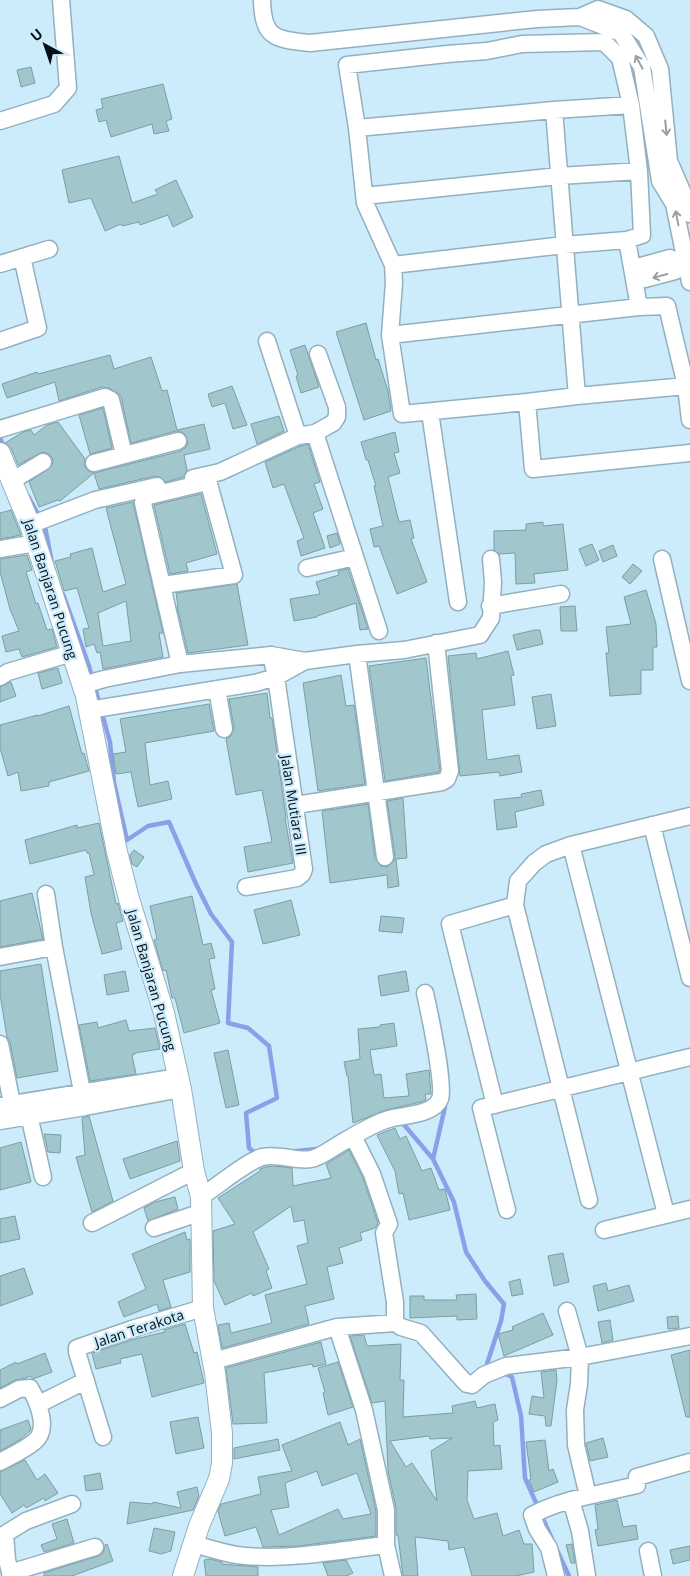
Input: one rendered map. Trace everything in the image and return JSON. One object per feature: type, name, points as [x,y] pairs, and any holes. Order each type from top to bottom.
[{"type":"street","points":[[0,121],[54,104],[60,100],[68,88],[61,0]]},
{"type":"street","points":[[262,0],[263,19],[269,32],[282,40],[310,43],[580,17],[598,9],[626,19],[646,36],[660,69],[669,161],[690,214]]},
{"type":"street","points":[[580,17],[621,33],[642,67],[660,181],[674,204],[681,262],[690,282]]},
{"type":"street","points":[[393,265],[564,245],[627,240],[642,235],[639,171],[631,105],[620,58],[604,42],[522,44],[487,51],[347,65],[357,128],[365,203],[393,265],[394,283],[390,335],[402,414],[686,386]]},
{"type":"street","points":[[357,128],[631,105]]},
{"type":"street","points":[[554,110],[576,396]]},
{"type":"street","points":[[364,196],[559,176],[639,171]]},
{"type":"street","points":[[627,240],[636,276],[639,307]]},
{"type":"street","points":[[0,264],[49,249]]},
{"type":"street","points":[[0,341],[38,328],[22,257]]},
{"type":"street","points":[[636,276],[642,266],[670,258],[681,262]]},
{"type":"street","points":[[390,335],[639,307],[668,306],[686,386],[690,420]]},
{"type":"street","points":[[267,341],[298,436]]},
{"type":"street","points":[[0,549],[37,528],[95,500],[220,472],[298,436],[315,433],[333,423],[337,417],[337,407],[318,354]]},
{"type":"street","points":[[1,429],[105,397],[111,400],[124,455]]},
{"type":"street","points":[[527,402],[533,469],[690,453]]},
{"type":"street","points":[[430,412],[458,602]]},
{"type":"street","points":[[315,433],[379,631]]},
{"type":"street","points":[[94,463],[178,441]]},
{"type":"street","name":"Jalan Banjaran Pucung","points":[[0,453],[17,478],[37,528],[72,653],[85,685],[98,708],[117,852],[129,899],[164,1013],[201,1204],[203,1308],[213,1360],[222,1433],[222,1463],[219,1479],[193,1544],[183,1576]]},
{"type":"street","points":[[17,478],[43,462]]},
{"type":"street","points":[[162,585],[234,575],[210,484],[204,483],[149,496],[144,499],[143,503],[180,664]]},
{"type":"street","points":[[307,568],[355,557]]},
{"type":"street","points":[[85,685],[180,664],[271,655],[305,661],[404,650],[480,635],[491,618],[491,560]]},
{"type":"street","points":[[662,560],[690,681]]},
{"type":"street","points":[[490,606],[560,594]]},
{"type":"street","points":[[296,805],[442,782],[447,778],[450,771],[436,643]]},
{"type":"street","points":[[0,677],[8,672],[72,653]]},
{"type":"street","points":[[357,654],[385,857]]},
{"type":"street","name":"Jalan Mutiara III","points":[[246,887],[297,878],[304,869],[296,805],[288,768],[276,677],[271,655]]},
{"type":"street","points":[[98,708],[255,683],[276,677],[305,661]]},
{"type":"street","points":[[217,689],[224,728]]},
{"type":"street","points":[[589,1200],[515,905],[518,881],[534,863],[546,854],[571,845],[690,816]]},
{"type":"street","points":[[652,825],[690,978]]},
{"type":"street","points":[[571,845],[666,1214]]},
{"type":"street","points":[[46,894],[83,1100]]},
{"type":"street","points":[[495,1105],[450,924],[515,905]]},
{"type":"street","points":[[0,957],[54,947]]},
{"type":"street","points":[[154,1228],[201,1204],[238,1171],[261,1157],[280,1156],[309,1160],[388,1119],[408,1116],[435,1106],[441,1098],[440,1078],[425,993]]},
{"type":"street","points":[[0,1044],[11,1112],[42,1177]]},
{"type":"street","points":[[507,1210],[481,1108],[690,1057]]},
{"type":"street","points":[[11,1112],[179,1083]]},
{"type":"street","points":[[353,1136],[372,1174],[389,1224],[384,1233],[395,1302],[394,1321],[401,1327],[421,1332],[463,1380],[470,1385],[484,1375],[506,1366],[580,1357],[690,1336]]},
{"type":"street","points":[[92,1223],[194,1171]]},
{"type":"street","points":[[604,1230],[690,1209]]},
{"type":"street","name":"Jalan Terakota","points":[[103,1437],[85,1381],[77,1348],[203,1308]]},
{"type":"street","points":[[567,1311],[580,1357],[579,1384],[575,1410],[576,1445],[588,1496]]},
{"type":"street","points":[[213,1360],[337,1327],[396,1323]]},
{"type":"street","points":[[337,1327],[364,1410],[386,1510],[386,1545],[393,1576]]},
{"type":"street","points":[[39,1404],[85,1381]]},
{"type":"street","points":[[0,1399],[19,1389],[30,1388],[39,1404],[42,1428],[41,1435],[35,1442],[0,1462]]},
{"type":"street","points":[[556,1576],[549,1548],[537,1530],[538,1512],[571,1500],[637,1485],[637,1477],[690,1462]]},
{"type":"street","points":[[571,1500],[580,1531],[587,1576]]},
{"type":"street","points":[[72,1504],[26,1521],[6,1534],[5,1543],[11,1574],[95,1547]]},
{"type":"street","points":[[193,1544],[243,1556],[262,1557],[283,1557],[386,1545]]},
{"type":"street","points":[[648,1551],[653,1576]]},
{"type":"building","points":[[31,67],[35,83],[21,87],[17,70]]},
{"type":"building","points":[[163,84],[172,119],[166,121],[169,131],[154,134],[152,124],[111,137],[106,120],[99,122],[96,110],[103,108],[101,99]]},
{"type":"building","points":[[119,156],[132,203],[158,194],[155,190],[176,180],[193,217],[173,227],[168,215],[140,225],[139,222],[122,226],[121,224],[105,231],[91,198],[69,203],[62,170]]},
{"type":"building","points":[[366,323],[376,360],[378,359],[388,391],[391,411],[364,420],[336,332]]},
{"type":"building","points":[[305,345],[319,387],[301,393],[296,376],[298,375],[290,350]]},
{"type":"building","points":[[110,355],[114,369],[151,357],[162,391],[167,390],[177,430],[204,424],[210,449],[184,455],[187,470],[183,477],[166,482],[160,477],[155,476],[99,489],[94,473],[181,451],[188,443],[185,434],[176,431],[131,443],[121,397],[109,388],[102,387],[59,401],[55,382],[7,398],[2,384],[37,372],[38,374]]},
{"type":"building","points":[[232,386],[247,425],[233,429],[225,403],[212,407],[208,394]]},
{"type":"building","points":[[103,408],[112,448],[90,454],[79,415]]},
{"type":"building","points":[[279,416],[284,431],[257,444],[251,424]]},
{"type":"building","points":[[58,422],[85,459],[84,465],[87,470],[94,473],[60,501],[58,500],[39,507],[29,482],[51,467],[52,457],[42,452],[18,465],[11,448],[5,443],[23,432],[31,430],[34,435],[47,425]]},
{"type":"building","points":[[395,432],[399,452],[394,453],[400,473],[388,477],[399,522],[410,520],[414,538],[411,539],[427,582],[397,594],[379,546],[374,547],[370,529],[383,526],[374,486],[376,486],[361,442]]},
{"type":"building","points":[[308,444],[320,482],[314,484],[323,509],[313,513],[325,548],[301,556],[297,541],[304,538],[284,484],[273,488],[265,462]]},
{"type":"building","points":[[201,494],[217,554],[186,563],[188,571],[170,574],[154,505]]},
{"type":"building","points":[[133,502],[163,633],[159,633],[163,657],[103,669],[100,652],[97,653],[94,644],[86,647],[83,629],[89,628],[77,588],[64,591],[55,561],[71,557],[70,554],[92,548],[103,592],[126,584],[106,508]],"holes":[[[126,601],[131,641],[103,646],[98,613]]]},
{"type":"building","points":[[11,510],[21,535],[0,539],[0,513]]},
{"type":"building","points":[[543,522],[543,526],[563,524],[568,570],[534,574],[535,583],[516,584],[515,553],[499,554],[494,550],[494,531],[526,530],[526,524]]},
{"type":"building","points":[[337,533],[340,544],[330,548],[327,536]]},
{"type":"building","points":[[592,544],[599,560],[586,566],[579,549]]},
{"type":"building","points":[[613,545],[617,556],[603,562],[599,551]]},
{"type":"building","points":[[27,555],[32,570],[26,572],[36,604],[38,603],[47,630],[52,629],[57,647],[22,657],[19,649],[6,652],[2,636],[19,631],[10,609],[0,572],[0,559]]},
{"type":"building","points":[[633,564],[642,571],[630,584],[622,577]]},
{"type":"building","points":[[348,569],[368,629],[360,630],[356,603],[317,617],[294,621],[290,599],[320,594],[316,582],[339,575],[338,571]]},
{"type":"building","points":[[237,584],[248,645],[188,653],[177,606],[176,593]]},
{"type":"building","points":[[646,590],[656,624],[657,647],[653,647],[653,670],[641,670],[641,694],[610,696],[606,653],[609,653],[606,627],[631,624],[624,597]]},
{"type":"building","points":[[575,606],[577,631],[561,631],[560,607]]},
{"type":"building","points":[[540,630],[543,644],[517,650],[513,635]]},
{"type":"building","points":[[508,651],[514,675],[511,676],[515,705],[482,710],[487,760],[519,755],[522,772],[500,776],[499,772],[460,776],[448,656],[476,653],[477,659]]},
{"type":"building","points":[[426,658],[440,770],[439,772],[385,781],[369,666]]},
{"type":"building","points":[[58,668],[62,683],[42,689],[38,673]]},
{"type":"building","points":[[341,675],[346,706],[354,705],[365,784],[318,791],[303,683]]},
{"type":"building","points":[[11,682],[16,696],[0,702],[0,687]]},
{"type":"building","points":[[267,693],[293,863],[248,872],[244,847],[272,842],[262,790],[236,795],[226,739],[231,736],[234,728],[229,699]]},
{"type":"building","points":[[551,694],[556,726],[537,729],[532,697]]},
{"type":"building","points":[[209,704],[214,731],[145,743],[150,785],[168,781],[172,799],[138,807],[131,772],[116,774],[113,754],[126,752],[120,719]]},
{"type":"building","points":[[69,706],[82,754],[84,753],[89,771],[49,782],[49,786],[21,791],[18,772],[8,776],[0,748],[0,725]]},
{"type":"building","points":[[541,790],[544,805],[515,812],[517,827],[497,830],[494,800],[522,797],[521,794]]},
{"type":"building","points":[[403,798],[407,858],[396,859],[399,886],[388,888],[387,875],[330,883],[322,811],[368,804],[375,859],[381,866],[387,867],[394,861],[395,856],[387,801]]},
{"type":"building","points":[[99,823],[116,904],[118,903],[123,921],[116,923],[122,949],[102,954],[91,913],[85,877],[94,875],[89,853],[86,850],[30,864],[25,840],[77,825],[77,828]]},
{"type":"building","points":[[134,850],[144,857],[137,867],[132,864],[130,855]]},
{"type":"building","points":[[32,893],[43,939],[0,947],[0,901]]},
{"type":"building","points":[[192,896],[203,945],[211,943],[215,958],[209,959],[215,989],[211,990],[220,1023],[184,1033],[175,998],[172,998],[166,970],[163,971],[154,940],[157,939],[150,906]]},
{"type":"building","points":[[291,900],[300,935],[263,944],[254,910]]},
{"type":"building","points":[[381,916],[404,918],[402,933],[379,931]]},
{"type":"building","points":[[41,964],[58,1071],[17,1078],[10,1042],[7,1037],[0,994],[0,971]]},
{"type":"building","points":[[125,971],[129,991],[107,995],[104,975]]},
{"type":"building","points":[[406,971],[409,991],[381,996],[378,976]]},
{"type":"building","points":[[126,1020],[129,1031],[155,1028],[160,1049],[132,1055],[136,1074],[90,1081],[79,1025],[97,1022],[98,1028]]},
{"type":"building","points":[[394,1023],[397,1046],[370,1050],[374,1075],[381,1074],[384,1098],[409,1096],[406,1074],[429,1070],[431,1094],[425,1094],[426,1100],[421,1102],[386,1110],[353,1123],[348,1076],[344,1062],[360,1059],[358,1029],[380,1027],[380,1025]]},
{"type":"building","points":[[228,1050],[239,1105],[226,1108],[214,1053]]},
{"type":"building","points":[[89,1116],[113,1201],[92,1212],[76,1157],[85,1155],[82,1118]]},
{"type":"building","points":[[395,1128],[400,1139],[406,1136],[422,1171],[431,1168],[439,1190],[445,1189],[450,1210],[409,1220],[403,1193],[399,1194],[395,1171],[377,1135]]},
{"type":"building","points":[[44,1134],[61,1135],[60,1153],[48,1152]]},
{"type":"building","points":[[177,1141],[180,1161],[130,1179],[123,1159]]},
{"type":"building","points":[[21,1142],[31,1182],[0,1190],[0,1148]]},
{"type":"building","points":[[349,1150],[363,1178],[378,1223],[375,1228],[360,1233],[362,1240],[339,1248],[343,1263],[327,1267],[334,1299],[305,1306],[309,1324],[222,1348],[218,1325],[229,1323],[231,1333],[272,1323],[265,1295],[307,1284],[297,1246],[308,1243],[304,1220],[294,1222],[291,1206],[253,1232],[269,1269],[266,1271],[272,1288],[253,1296],[252,1293],[225,1305],[214,1281],[213,1231],[235,1224],[218,1198],[265,1167],[292,1168],[293,1186],[331,1178],[326,1164]]},
{"type":"building","points":[[175,1197],[178,1209],[148,1221],[144,1208],[155,1202]]},
{"type":"building","points":[[15,1216],[20,1239],[0,1243],[0,1219]]},
{"type":"building","points":[[185,1232],[187,1240],[190,1239],[190,1272],[163,1280],[171,1307],[159,1311],[157,1304],[124,1317],[118,1302],[146,1289],[132,1254]]},
{"type":"building","points":[[563,1253],[569,1282],[554,1286],[548,1256]]},
{"type":"building","points":[[24,1268],[33,1294],[0,1306],[0,1276]]},
{"type":"building","points":[[520,1279],[523,1294],[512,1296],[509,1282]]},
{"type":"building","points":[[606,1283],[608,1291],[629,1285],[634,1301],[598,1311],[593,1286]]},
{"type":"building","points":[[476,1294],[477,1319],[457,1320],[457,1316],[410,1318],[410,1296],[424,1296],[424,1300],[457,1300],[456,1295]]},
{"type":"building","points":[[543,1313],[553,1335],[504,1356],[498,1334],[513,1330],[512,1327]]},
{"type":"building","points":[[678,1316],[679,1328],[668,1329],[667,1317]]},
{"type":"building","points":[[610,1320],[613,1340],[602,1343],[598,1322]]},
{"type":"building","points":[[185,1324],[194,1353],[197,1352],[204,1383],[152,1397],[142,1354],[120,1359],[121,1363],[96,1369],[92,1353],[135,1339],[165,1332],[164,1330]]},
{"type":"building","points":[[364,1335],[367,1346],[401,1344],[400,1380],[404,1380],[403,1417],[453,1413],[452,1406],[475,1401],[477,1408],[495,1404],[498,1420],[493,1422],[494,1446],[500,1445],[502,1469],[468,1471],[467,1500],[474,1519],[497,1513],[503,1536],[519,1530],[524,1544],[532,1544],[534,1572],[516,1576],[472,1576],[464,1547],[449,1550],[448,1541],[415,1537],[418,1576],[403,1576],[398,1535],[396,1535],[396,1508],[388,1471],[385,1401],[372,1403],[350,1336]],"holes":[[[429,1436],[430,1439],[452,1438],[431,1451],[437,1501],[412,1463],[406,1467],[390,1441]]]},
{"type":"building","points":[[321,1342],[326,1364],[313,1367],[312,1364],[264,1373],[267,1423],[233,1424],[226,1368]]},
{"type":"building","points":[[690,1350],[690,1417],[686,1417],[671,1355]]},
{"type":"building","points":[[45,1353],[52,1372],[33,1379],[30,1376],[15,1380],[0,1388],[0,1370],[16,1362],[17,1364]]},
{"type":"building","points":[[338,1362],[353,1407],[328,1415],[323,1393],[325,1392],[318,1368]]},
{"type":"building","points":[[556,1370],[557,1380],[551,1426],[546,1426],[545,1416],[529,1414],[532,1396],[544,1398],[541,1372]]},
{"type":"building","points":[[198,1417],[204,1448],[176,1454],[170,1422]]},
{"type":"building","points":[[28,1420],[30,1431],[21,1439],[0,1451],[0,1430]]},
{"type":"building","points":[[340,1422],[348,1445],[360,1439],[376,1511],[376,1536],[298,1546],[263,1547],[256,1527],[225,1536],[218,1511],[221,1504],[261,1494],[258,1477],[292,1471],[282,1445]],"holes":[[[317,1471],[322,1486],[357,1473],[371,1514],[343,1519],[338,1509],[279,1535],[271,1510],[289,1507],[285,1483]]]},
{"type":"building","points":[[603,1438],[608,1457],[590,1461],[586,1443]]},
{"type":"building","points":[[278,1439],[280,1450],[234,1459],[234,1448]]},
{"type":"building","points":[[545,1440],[549,1471],[553,1469],[558,1482],[534,1492],[529,1480],[531,1479],[526,1442]]},
{"type":"building","points":[[25,1460],[37,1480],[45,1474],[58,1493],[45,1501],[44,1498],[26,1508],[24,1505],[12,1513],[0,1494],[0,1472]]},
{"type":"building","points":[[100,1473],[103,1489],[86,1491],[84,1476]]},
{"type":"building","points":[[197,1487],[199,1496],[193,1510],[127,1524],[130,1502],[153,1504],[153,1502],[181,1508],[177,1492]]},
{"type":"building","points":[[617,1500],[623,1527],[636,1525],[638,1539],[598,1546],[595,1530],[598,1529],[595,1505]]},
{"type":"building","points":[[67,1519],[74,1543],[44,1552],[41,1545],[57,1539],[52,1524]]},
{"type":"building","points":[[154,1528],[175,1532],[171,1551],[161,1554],[149,1551]]},
{"type":"building","points":[[107,1544],[113,1561],[72,1576],[44,1576],[44,1573],[98,1556],[103,1553]]},
{"type":"building","points":[[572,1544],[575,1563],[571,1563],[566,1545]]},
{"type":"building","points":[[690,1546],[690,1560],[673,1564],[670,1550]]},
{"type":"building","points":[[210,1559],[222,1562],[222,1564],[258,1567],[258,1576],[206,1576],[204,1560]]},
{"type":"building","points":[[346,1560],[353,1573],[346,1576],[328,1576],[323,1563]]},
{"type":"waterway","points":[[0,438],[5,449]]},
{"type":"waterway","points":[[28,496],[45,527],[52,563]]},
{"type":"waterway","points":[[63,594],[89,666],[110,742],[114,783],[127,840],[148,826],[169,822],[211,914],[232,942],[228,1023],[248,1028],[269,1046],[277,1098],[246,1113],[249,1148],[258,1154]]},
{"type":"waterway","points":[[445,1107],[433,1159],[454,1202],[466,1252],[485,1281],[504,1304],[501,1321],[487,1364],[492,1367]]},
{"type":"waterway","points":[[400,1120],[433,1159]]},
{"type":"waterway","points":[[296,1151],[317,1149]]},
{"type":"waterway","points":[[503,1373],[512,1377],[521,1416],[525,1478],[552,1539]]},
{"type":"waterway","points":[[556,1548],[569,1576]]}]
